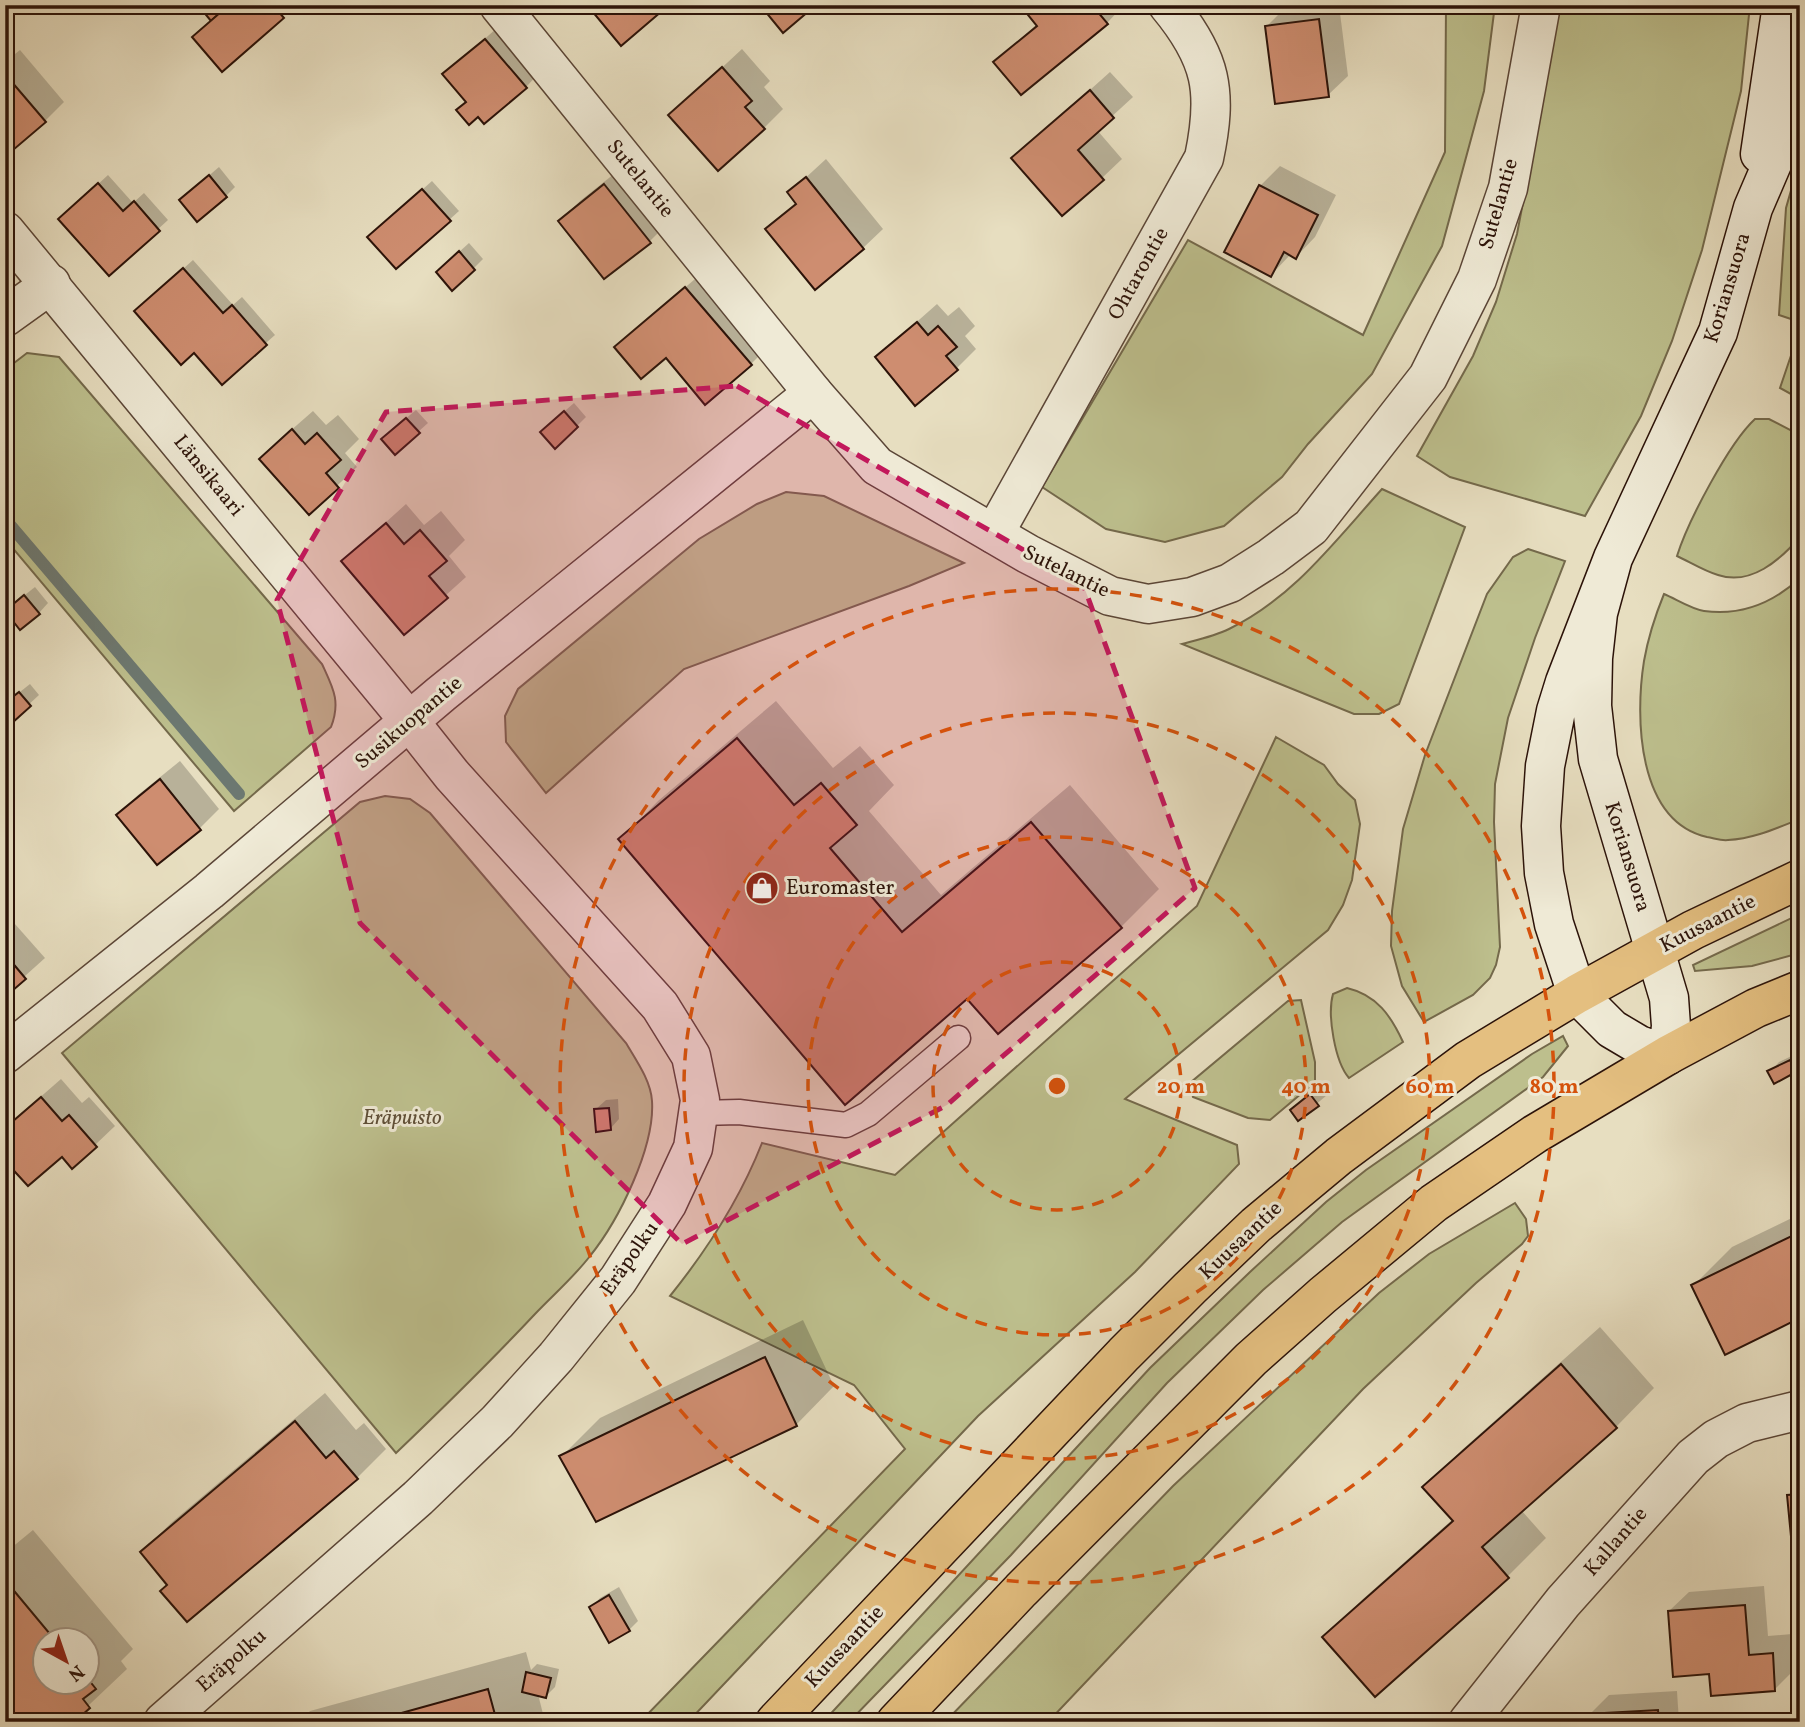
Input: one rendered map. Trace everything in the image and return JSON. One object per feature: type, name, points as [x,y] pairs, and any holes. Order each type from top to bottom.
[{"type":"main road","name":"Kuusaantie","points":[[775,1722],[1124,1354],[1256,1225],[1339,1156],[1468,1060],[1577,994],[1656,950],[1800,879]]},
{"type":"main road","points":[[897,1722],[1135,1474],[1251,1359],[1434,1203],[1535,1134],[1668,1055],[1756,1008],[1800,989]]},
{"type":"street","name":"Sutelantie","points":[[499,5],[813,393],[877,466],[994,534],[1110,596],[1148,604],[1192,597],[1230,583],[1311,527],[1429,377],[1477,279],[1508,188],[1541,5]]},
{"type":"street","name":"Ohtarontie","points":[[994,534],[1204,158],[1211,122],[1211,83],[1198,50],[1168,5]]},
{"type":"street","name":"Koriansuora","points":[[1753,208],[1782,5]]},
{"type":"street","name":"Koriansuora","points":[[1614,558],[1598,613],[1591,706],[1601,771],[1669,998],[1671,1026],[1668,1055],[1639,1045],[1612,1028],[1577,994],[1554,924],[1544,873],[1541,827],[1545,766],[1565,682],[1614,558],[1717,332],[1753,208],[1789,124],[1800,86]]},
{"type":"street","name":"Länsikaari","points":[[5,231],[410,722]]},
{"type":"street","points":[[5,317],[51,284]]},
{"type":"street","name":"Susikuopantie","points":[[5,1054],[198,900],[452,685],[813,393]]},
{"type":"street","name":"Eräpolku","points":[[163,1722],[418,1498],[497,1422],[556,1357],[618,1280],[667,1204],[693,1148],[700,1100],[691,1056],[660,1006],[452,775],[410,722]]},
{"type":"street","name":"Kallantie","points":[[1468,1722],[1563,1602],[1693,1457],[1716,1439],[1747,1423],[1800,1410]]},
{"type":"lane","points":[[699,1113],[739,1112],[846,1125],[868,1114],[958,1038]]},
{"type":"highlighted area","points":[[737,386],[1083,584],[1195,888],[947,1105],[682,1244],[360,923],[277,600],[386,412]]},
{"type":"green space","points":[[1446,5],[1495,5],[1484,91],[1442,246],[1372,374],[1308,444],[1282,477],[1224,526],[1165,542],[1106,529],[1042,487],[1188,240],[1363,335],[1445,152]]},
{"type":"green space","points":[[1557,5],[1750,5],[1741,91],[1702,250],[1672,341],[1641,416],[1585,516],[1450,477],[1417,456],[1473,356],[1496,302],[1517,234],[1547,76]]},
{"type":"green space","points":[[1800,159],[1800,322],[1779,315],[1786,208]]},
{"type":"green space","points":[[1800,329],[1800,399],[1780,388]]},
{"type":"green space","points":[[27,353],[59,357],[322,664],[335,702],[331,727],[234,811],[5,539],[5,370]]},
{"type":"green space","points":[[1755,419],[1769,419],[1800,435],[1800,537],[1764,569],[1742,577],[1718,575],[1677,556],[1710,483],[1733,446]]},
{"type":"green space","points":[[1382,489],[1465,527],[1399,704],[1379,714],[1354,714],[1182,644],[1229,629],[1273,601],[1312,567]]},
{"type":"green space","points":[[786,492],[824,496],[964,563],[684,669],[546,793],[506,742],[505,716],[518,689],[699,539],[757,504]]},
{"type":"green space","points":[[1528,549],[1565,561],[1508,718],[1495,784],[1494,822],[1500,947],[1490,978],[1473,995],[1424,1022],[1402,986],[1391,946],[1392,911],[1403,829],[1425,755],[1487,594],[1513,557]]},
{"type":"green space","points":[[1800,578],[1800,819],[1747,838],[1725,840],[1707,837],[1684,827],[1666,811],[1654,789],[1646,764],[1640,710],[1641,684],[1650,635],[1664,594],[1704,611],[1731,611],[1768,601]]},
{"type":"green space","points":[[1276,737],[1324,765],[1338,784],[1355,800],[1360,824],[1352,880],[1343,905],[1328,930],[1125,1099],[1237,1145],[1239,1164],[1135,1272],[978,1416],[688,1722],[640,1722],[905,1449],[854,1385],[670,1296],[722,1223],[744,1184],[762,1143],[895,1175],[1197,906]]},
{"type":"green space","name":"Eräpuisto","points":[[385,796],[410,799],[430,813],[626,1043],[646,1078],[652,1101],[648,1140],[641,1161],[623,1203],[601,1241],[570,1279],[396,1453],[62,1053],[360,802]]},
{"type":"green space","points":[[1800,914],[1800,953],[1752,966],[1695,971],[1693,965]]},
{"type":"green space","points":[[1347,988],[1375,1001],[1403,1042],[1349,1078],[1336,1050],[1331,1014],[1333,994]]},
{"type":"green space","points":[[1301,1000],[1315,1062],[1315,1082],[1270,1120],[1248,1118],[1193,1097],[1190,1083],[1288,1001]]},
{"type":"green space","points":[[1563,1036],[1568,1046],[1543,1077],[1342,1222],[1263,1290],[1167,1383],[1011,1555],[849,1722],[823,1722],[1150,1368],[1250,1272],[1326,1202],[1366,1170],[1532,1054]]},
{"type":"green space","points":[[1515,1203],[1526,1219],[1528,1236],[1522,1244],[1476,1283],[1363,1389],[1048,1722],[945,1722],[1173,1486],[1379,1293],[1429,1254]]},
{"type":"building","points":[[198,5],[229,5],[211,21]]},
{"type":"building","points":[[229,5],[273,5],[284,18],[222,72],[192,37]]},
{"type":"building","points":[[587,5],[669,5],[621,46]]},
{"type":"building","points":[[760,5],[816,5],[783,33]]},
{"type":"building","points":[[1020,5],[1092,5],[1108,24],[1021,95],[993,62],[1037,26]]},
{"type":"building","points":[[1319,19],[1329,97],[1275,104],[1265,26]]},
{"type":"building","points":[[485,39],[527,88],[484,124],[478,117],[469,125],[456,110],[466,102],[442,74]]},
{"type":"building","points":[[722,67],[752,101],[745,107],[765,129],[718,171],[668,115]]},
{"type":"building","points":[[5,74],[46,122],[6,156],[5,155]]},
{"type":"building","points":[[1090,90],[1114,118],[1078,150],[1104,180],[1062,216],[1011,158]]},
{"type":"building","points":[[209,175],[227,197],[197,222],[179,200]]},
{"type":"building","points":[[806,177],[864,249],[815,290],[765,229],[796,204],[787,192]]},
{"type":"building","points":[[98,183],[123,211],[134,201],[160,231],[109,276],[58,219]]},
{"type":"building","points":[[604,184],[651,243],[604,279],[558,221]]},
{"type":"building","points":[[1259,185],[1318,215],[1296,259],[1284,252],[1271,277],[1224,252]]},
{"type":"building","points":[[422,189],[451,221],[396,269],[367,237]]},
{"type":"building","points":[[459,251],[475,270],[452,291],[436,272]]},
{"type":"building","points":[[183,268],[223,313],[232,305],[267,345],[222,385],[194,353],[181,365],[134,311]]},
{"type":"building","points":[[685,287],[752,365],[705,405],[666,358],[641,379],[614,347]]},
{"type":"building","points":[[917,322],[928,335],[938,326],[957,347],[946,356],[958,370],[915,406],[875,357]]},
{"type":"building","points":[[564,411],[578,427],[555,449],[540,432]]},
{"type":"building","points":[[406,418],[420,433],[395,455],[381,439]]},
{"type":"building","points":[[292,429],[305,444],[317,433],[341,460],[326,473],[339,488],[309,515],[259,459]]},
{"type":"building","points":[[386,523],[404,544],[420,530],[447,561],[429,576],[448,598],[404,635],[341,561]]},
{"type":"building","points":[[24,595],[40,614],[20,630],[5,611]]},
{"type":"building","points":[[19,692],[31,706],[12,723],[5,715],[5,703]]},
{"type":"building","name":"Euromaster","points":[[737,738],[794,805],[821,783],[857,825],[830,848],[902,932],[1031,822],[1122,928],[998,1034],[967,999],[845,1105],[618,839]]},
{"type":"building","points":[[160,779],[201,830],[157,865],[116,815]]},
{"type":"building","points":[[5,954],[26,979],[5,997]]},
{"type":"building","points":[[1790,1060],[1796,1072],[1774,1084],[1767,1071]]},
{"type":"building","points":[[1310,1094],[1319,1106],[1298,1121],[1290,1110]]},
{"type":"building","points":[[41,1097],[62,1121],[69,1115],[97,1147],[72,1169],[62,1157],[28,1186],[5,1161],[5,1128]]},
{"type":"building","points":[[609,1108],[611,1130],[596,1132],[594,1109]]},
{"type":"building","points":[[1800,1232],[1800,1318],[1725,1355],[1691,1285]]},
{"type":"building","points":[[765,1357],[797,1426],[596,1522],[559,1456]]},
{"type":"building","points":[[1561,1364],[1617,1428],[1482,1547],[1509,1578],[1375,1697],[1322,1637],[1453,1521],[1422,1487]]},
{"type":"building","points":[[295,1421],[326,1458],[334,1451],[358,1479],[187,1622],[160,1591],[167,1585],[140,1552]]},
{"type":"building","points":[[1800,1494],[1800,1578],[1795,1578],[1787,1495]]},
{"type":"building","points":[[5,1580],[43,1626],[32,1626],[32,1696],[87,1696],[83,1699],[90,1708],[74,1722],[5,1722]]},
{"type":"building","points":[[609,1595],[630,1631],[609,1643],[589,1607]]},
{"type":"building","points":[[1745,1605],[1749,1655],[1773,1653],[1775,1691],[1711,1696],[1709,1674],[1673,1677],[1668,1611]]},
{"type":"building","points":[[526,1672],[551,1678],[546,1698],[522,1692]]},
{"type":"building","points":[[488,1689],[497,1722],[369,1722]]},
{"type":"building","points":[[1658,1710],[1659,1722],[1588,1722],[1587,1714]]},
{"type":"waterway","points":[[5,519],[239,794]]},
{"type":"place","name":"Euromaster","points":[[762,888]]}]
